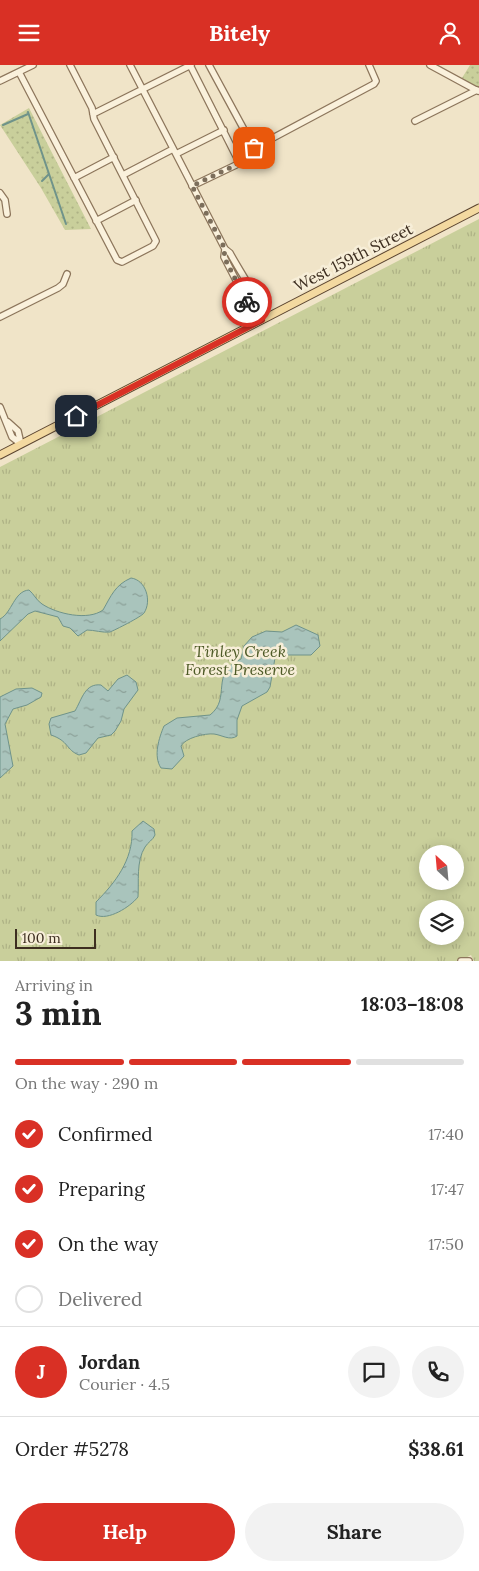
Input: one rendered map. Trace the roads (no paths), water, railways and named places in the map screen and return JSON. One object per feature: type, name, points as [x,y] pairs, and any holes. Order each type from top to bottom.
[{"type":"main road","name":"West 159th Street","points":[[0,455],[479,207]]},
{"type":"street","points":[[0,81],[33,65]]},
{"type":"street","points":[[19,72],[117,260],[124,262],[153,246],[156,241],[70,65]]},
{"type":"street","points":[[130,65],[225,249],[224,257],[253,313],[262,320]]},
{"type":"street","points":[[93,114],[190,65],[239,162]]},
{"type":"street","points":[[209,65],[254,148]]},
{"type":"street","points":[[192,186],[239,162],[246,153],[254,148],[376,83],[369,65]]},
{"type":"street","points":[[430,65],[478,91]]},
{"type":"street","points":[[415,121],[478,91]]},
{"type":"street","points":[[123,175],[224,130]]},
{"type":"street","points":[[74,178],[114,157]]},
{"type":"street","points":[[0,193],[5,200],[7,214]]},
{"type":"street","points":[[96,221],[136,200]]},
{"type":"street","points":[[0,317],[58,288],[63,284],[67,274]]},
{"type":"street","points":[[0,407],[8,422],[18,431],[20,445]]},
{"type":"street","points":[[461,961],[468,961]]},
{"type":"water","points":[[131,578],[144,587],[147,597],[146,608],[142,615],[117,629],[110,632],[87,630],[78,636],[70,628],[63,626],[58,617],[35,611],[28,614],[0,641],[0,619],[16,598],[24,591],[29,590],[48,608],[81,616],[103,610],[117,588]]},
{"type":"water","points":[[296,625],[318,635],[320,646],[311,655],[285,655],[275,658],[270,687],[267,692],[242,706],[237,720],[237,736],[229,738],[210,734],[191,738],[181,746],[184,756],[172,769],[161,768],[157,753],[164,726],[177,718],[210,715],[220,701],[223,678],[226,671],[231,665],[241,659],[244,646],[252,637],[266,631],[282,632]]},
{"type":"water","points":[[127,675],[136,682],[138,690],[124,709],[121,721],[111,735],[98,738],[86,753],[79,755],[57,737],[51,735],[49,724],[51,718],[75,711],[85,693],[91,687],[101,685],[108,691],[118,679]]},
{"type":"water","points":[[32,688],[42,693],[41,697],[27,705],[13,709],[5,724],[13,766],[0,778],[0,697],[16,689]]},
{"type":"water","points":[[143,821],[154,829],[155,835],[145,847],[140,859],[138,897],[130,905],[112,915],[96,915],[96,902],[122,870],[132,842],[132,831]]},
{"type":"waterway","points":[[28,112],[66,224]]},
{"type":"waterway","points":[[3,125],[28,114]]},
{"type":"waterway","points":[[42,181],[49,174]]},
{"type":"park label","name":"Tinley Creek Forest Preserve","points":[[240,660]]}]
